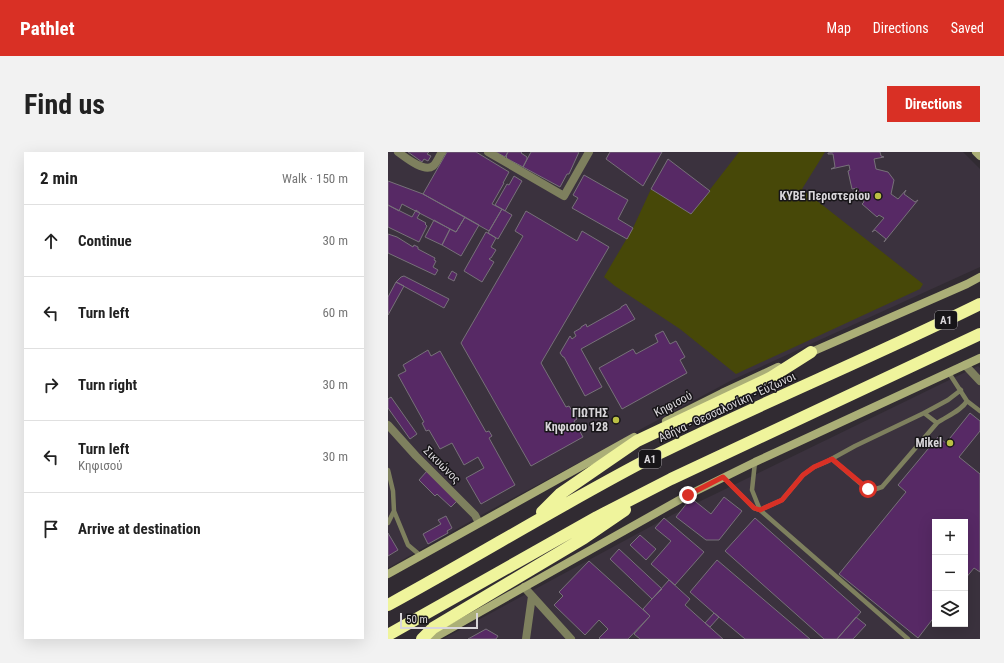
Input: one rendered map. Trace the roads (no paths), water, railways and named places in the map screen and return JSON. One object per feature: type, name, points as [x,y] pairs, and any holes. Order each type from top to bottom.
[{"type":"highway","name":"Αθήνα - Θεσσαλονίκη - Εύζωνοι","points":[[388,605],[449,572],[530,523],[582,494],[657,455],[980,304]]},
{"type":"highway","name":"Α1","points":[[388,635],[597,517],[671,479],[980,334]]},
{"type":"highway","points":[[530,523],[560,494],[637,441],[770,378],[812,352]]},
{"type":"highway","points":[[422,639],[433,628],[584,538],[671,479]]},
{"type":"main road","points":[[976,152],[980,156]]},
{"type":"main road","name":"Κηφισού","points":[[388,574],[610,450],[722,393],[980,277]]},
{"type":"main road","points":[[432,639],[688,495],[723,477],[965,365],[979,361]]},
{"type":"street","points":[[398,152],[423,167],[429,168],[433,166],[442,152]]},
{"type":"street","points":[[488,152],[564,196],[588,152]]},
{"type":"street","points":[[965,365],[980,381]]},
{"type":"street","name":"Σικυώνος","points":[[388,425],[480,522]]},
{"type":"street","points":[[524,587],[571,639]]},
{"type":"street","points":[[526,639],[532,596]]},
{"type":"lane","points":[[949,373],[967,401],[980,411]]},
{"type":"lane","points":[[760,510],[782,500],[803,475],[814,467],[924,413],[948,400],[961,390]]},
{"type":"lane","points":[[832,459],[868,489],[882,487],[937,423],[965,405],[967,401]]},
{"type":"lane","points":[[924,413],[937,423]]},
{"type":"lane","points":[[754,462],[752,490],[760,510]]},
{"type":"lane","points":[[388,470],[393,491],[394,511],[408,545],[421,556]]},
{"type":"lane","points":[[723,477],[754,508],[760,510],[908,639]]},
{"type":"lane","points":[[388,523],[394,511]]},
{"type":"place","name":"ΚΥΒΕ Περιστερίου","points":[[878,196]]},
{"type":"place","name":"ΓΙΩΤΗΣ Κηφισου 128","points":[[616,420]]},
{"type":"place","name":"Mikel","points":[[950,443]]}]
